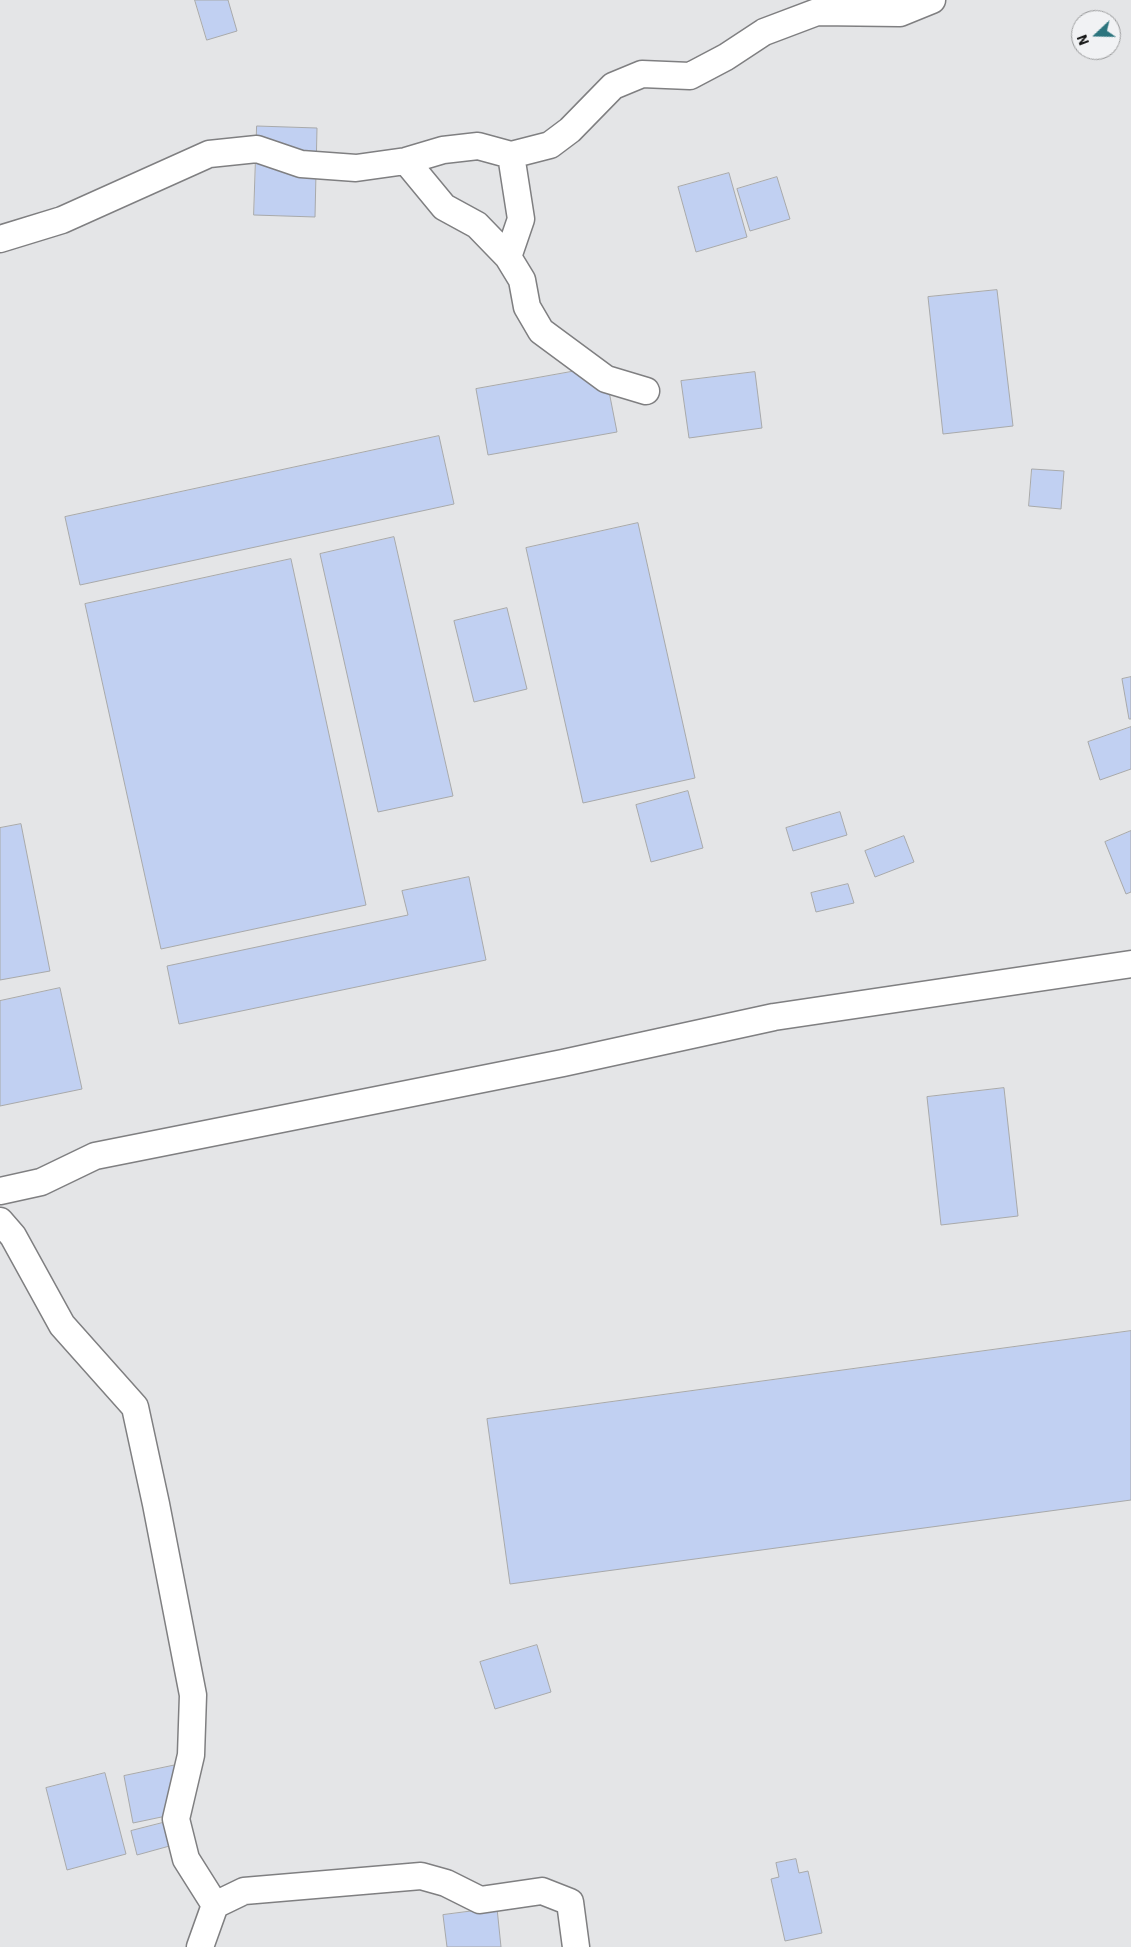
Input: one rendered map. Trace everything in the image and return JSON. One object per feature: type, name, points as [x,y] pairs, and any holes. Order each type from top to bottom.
[{"type":"street","points":[[0,239],[62,220],[209,154],[257,149],[301,164],[356,168],[406,161],[443,150],[478,146],[511,155],[550,145],[570,130],[613,86],[642,74],[690,76],[726,57],[764,32],[816,12],[900,13],[932,0]]},
{"type":"street","points":[[508,257],[521,219],[511,155]]},
{"type":"street","points":[[406,161],[444,207],[477,226],[508,257],[522,280],[528,307],[541,331],[606,379],[646,391]]},
{"type":"street","points":[[0,1192],[41,1182],[95,1156],[563,1064],[774,1017],[1131,964]]},
{"type":"street","points":[[0,1221],[13,1236],[62,1325],[134,1408],[156,1504],[193,1695],[191,1754],[176,1819],[186,1859],[215,1905]]},
{"type":"street","points":[[200,1947],[215,1905],[244,1891],[421,1876],[446,1883],[480,1900],[542,1891],[570,1902],[576,1947]]},
{"type":"building","points":[[195,0],[228,0],[237,31],[207,40]]},
{"type":"building","points":[[257,126],[317,128],[315,217],[254,215]]},
{"type":"building","points":[[729,173],[747,237],[696,252],[678,187]]},
{"type":"building","points":[[777,177],[790,219],[750,231],[737,189]]},
{"type":"building","points":[[997,290],[1013,426],[943,434],[928,297]]},
{"type":"building","points":[[604,366],[617,432],[488,455],[476,389]]},
{"type":"building","points":[[755,372],[762,428],[689,438],[681,381]]},
{"type":"building","points":[[439,436],[454,504],[80,585],[65,517]]},
{"type":"building","points":[[1032,469],[1064,471],[1061,509],[1029,506]]},
{"type":"building","points":[[638,523],[695,778],[583,803],[526,548]]},
{"type":"building","points":[[394,537],[453,796],[378,812],[320,554]]},
{"type":"building","points":[[291,559],[366,905],[161,949],[85,604]]},
{"type":"building","points":[[507,608],[527,689],[474,702],[454,621]]},
{"type":"building","points":[[1131,677],[1131,719],[1129,719],[1122,679]]},
{"type":"building","points":[[1131,727],[1131,769],[1100,780],[1088,742]]},
{"type":"building","points":[[688,791],[703,848],[651,862],[636,805]]},
{"type":"building","points":[[840,812],[847,835],[793,851],[786,828]]},
{"type":"building","points":[[21,824],[50,971],[0,980],[0,828]]},
{"type":"building","points":[[1131,831],[1131,892],[1126,894],[1105,842]]},
{"type":"building","points":[[904,836],[914,862],[875,877],[865,851]]},
{"type":"building","points":[[469,877],[486,960],[179,1024],[167,966],[408,915],[402,891]]},
{"type":"building","points":[[848,884],[854,903],[816,912],[811,893]]},
{"type":"building","points":[[60,988],[82,1089],[0,1106],[0,1001]]},
{"type":"building","points":[[1004,1088],[1018,1216],[941,1225],[927,1097]]},
{"type":"building","points":[[1131,1331],[1131,1500],[510,1584],[487,1419]]},
{"type":"building","points":[[537,1645],[551,1692],[495,1709],[480,1662]]},
{"type":"building","points":[[181,1764],[190,1811],[133,1823],[124,1776]]},
{"type":"building","points":[[105,1773],[126,1854],[67,1870],[46,1788]]},
{"type":"building","points":[[178,1819],[184,1842],[137,1855],[131,1831]]},
{"type":"building","points":[[796,1859],[799,1873],[808,1871],[822,1933],[785,1941],[771,1879],[779,1877],[776,1863]]},
{"type":"building","points":[[497,1908],[501,1947],[447,1947],[443,1915]]}]
